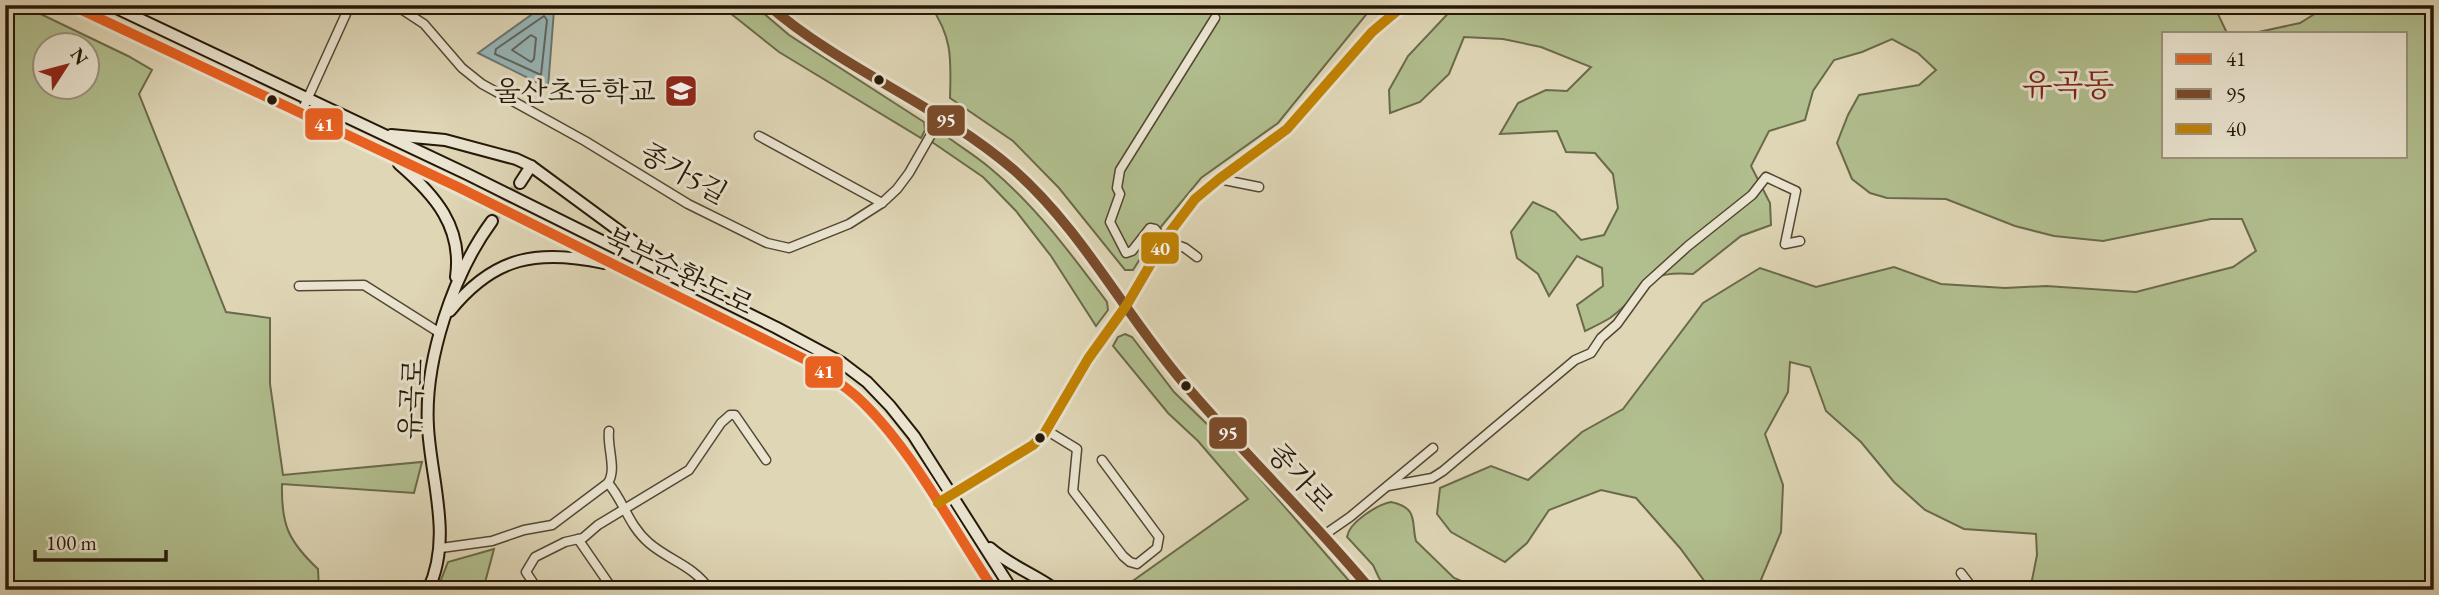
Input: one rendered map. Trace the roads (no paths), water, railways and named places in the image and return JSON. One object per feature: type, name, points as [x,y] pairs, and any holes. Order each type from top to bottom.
[{"type":"main road","name":"북부순환도로","points":[[71,5],[618,265],[769,340],[832,377],[876,416],[900,446],[994,590]]},
{"type":"main road","name":"북부순환도로","points":[[110,5],[385,135],[701,290],[842,363],[867,382],[890,405],[914,436],[1012,590]]},
{"type":"main road","name":"종가로","points":[[768,5],[795,27],[983,146],[1036,191],[1181,380],[1371,590]]},
{"type":"main road","points":[[938,503],[1033,445],[1046,430],[1088,359],[1126,306],[1164,240],[1195,199],[1219,178],[1287,129],[1372,32],[1404,5]]},
{"type":"main road","points":[[385,135],[445,140],[516,159],[531,166],[701,290]]},
{"type":"main road","points":[[389,155],[426,190],[452,227],[458,262],[454,293]]},
{"type":"main road","points":[[520,183],[531,166]]},
{"type":"main road","name":"유곡로","points":[[428,590],[441,548],[427,425],[430,378],[440,332],[467,260],[492,221]]},
{"type":"main road","points":[[446,316],[480,280],[527,257],[573,258],[618,265]]},
{"type":"main road","points":[[979,536],[1002,558],[1056,590]]},
{"type":"main road","points":[[972,558],[985,590]]},
{"type":"street","points":[[301,113],[350,5]]},
{"type":"street","name":"종가5길","points":[[395,5],[424,24],[462,68],[482,84],[585,141],[688,204],[766,243],[789,248],[849,224],[882,203],[909,173],[941,117]]},
{"type":"street","points":[[1197,257],[1185,248],[1164,240],[1155,229],[1150,228],[1132,251],[1126,253],[1110,222],[1120,194],[1117,188],[1120,170],[1215,18]]},
{"type":"street","points":[[760,136],[882,203]]},
{"type":"street","points":[[1388,486],[1432,478],[1575,360],[1591,353],[1601,338],[1617,324],[1646,284],[1752,195],[1766,177],[1796,191],[1785,244],[1800,241]]},
{"type":"street","points":[[1219,178],[1259,187]]},
{"type":"street","points":[[299,286],[364,285],[440,332]]},
{"type":"street","points":[[538,590],[526,572],[535,557],[565,542],[578,539],[689,470],[720,423],[730,415],[735,415],[766,460]]},
{"type":"street","points":[[1046,430],[1077,449],[1073,491],[1124,556],[1137,564],[1157,548],[1159,537],[1102,460]]},
{"type":"street","points":[[441,548],[492,541],[524,530],[552,525],[608,484],[612,476],[609,431]]},
{"type":"street","points":[[1324,535],[1433,448]]},
{"type":"street","points":[[1076,460],[1082,468]]},
{"type":"street","points":[[608,484],[624,511],[650,544],[690,568],[710,590]]},
{"type":"street","points":[[578,539],[609,584]]},
{"type":"street","points":[[1961,573],[1974,590]]},
{"type":"water","points":[[545,5],[557,5],[554,10],[548,88],[478,53]]},
{"type":"tunnel","points":[[492,221],[520,183]]},
{"type":"place","name":"울산초등학교","points":[[681,91]]},
{"type":"district","name":"유곡동","points":[[2068,85]]}]
